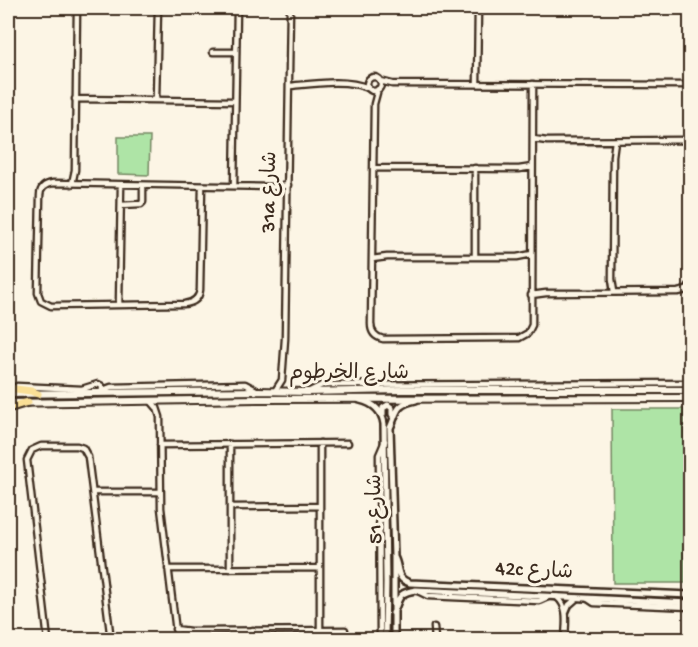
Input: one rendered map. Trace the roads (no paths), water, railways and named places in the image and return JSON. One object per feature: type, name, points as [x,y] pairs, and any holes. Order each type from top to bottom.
[{"type":"main road","points":[[527,391],[540,385]]},
{"type":"main road","points":[[8,387],[38,394]]},
{"type":"main road","name":"شارع الخرطوم","points":[[8,394],[101,389],[307,392],[690,390]]},
{"type":"main road","points":[[506,391],[506,399]]},
{"type":"main road","points":[[291,399],[294,394],[318,395],[336,392]]},
{"type":"main road","name":"شارع الخرطوم","points":[[8,403],[353,398],[690,398]]},
{"type":"main road","points":[[8,408],[28,402]]},
{"type":"street","points":[[75,184],[77,8]]},
{"type":"street","points":[[156,100],[158,8]]},
{"type":"street","points":[[234,186],[237,8]]},
{"type":"street","name":"31a شارع","points":[[275,391],[282,377],[285,339],[290,8]]},
{"type":"street","points":[[477,84],[478,8]]},
{"type":"street","points":[[213,52],[236,52]]},
{"type":"street","points":[[289,83],[354,84],[375,77],[392,84],[690,85]]},
{"type":"street","points":[[368,80],[374,104],[371,329],[383,339],[513,338],[524,335],[531,329],[533,84]]},
{"type":"street","points":[[374,104],[380,81]]},
{"type":"street","points":[[354,84],[369,89],[379,89],[392,84]]},
{"type":"street","points":[[75,99],[235,101]]},
{"type":"street","points":[[612,292],[613,141]]},
{"type":"street","points":[[533,142],[685,141],[690,146]]},
{"type":"street","points":[[374,168],[532,169]]},
{"type":"street","points":[[475,257],[476,168]]},
{"type":"street","points":[[202,186],[200,290],[197,299],[184,304],[49,306],[43,301],[39,289],[40,194],[44,189],[56,184],[234,186],[288,188]]},
{"type":"street","points":[[119,305],[121,185]]},
{"type":"street","points":[[121,205],[141,204],[143,185]]},
{"type":"street","points":[[372,257],[532,256]]},
{"type":"street","points":[[531,293],[678,292],[689,287]]},
{"type":"street","points":[[282,377],[284,384],[292,391]]},
{"type":"street","points":[[307,392],[322,385],[690,383]]},
{"type":"street","points":[[8,387],[101,389],[245,384],[258,391]]},
{"type":"street","points":[[353,398],[372,404],[383,416]]},
{"type":"street","points":[[390,428],[395,412],[400,406],[424,399]]},
{"type":"street","points":[[151,401],[160,417]]},
{"type":"street","points":[[168,401],[162,408],[160,417],[160,492],[176,634],[190,631],[345,630]]},
{"type":"street","name":"شارع 51","points":[[385,639],[384,406],[391,406],[392,410],[390,428],[394,639]]},
{"type":"street","points":[[380,639],[379,455],[385,441]]},
{"type":"street","points":[[320,443],[320,630]]},
{"type":"street","points":[[160,445],[348,443]]},
{"type":"street","points":[[230,444],[230,569]]},
{"type":"street","points":[[48,639],[27,462],[30,452],[41,446],[77,446],[83,448],[88,457],[111,639]]},
{"type":"street","points":[[93,492],[160,492]]},
{"type":"street","points":[[230,507],[320,506]]},
{"type":"street","points":[[386,538],[389,546],[389,584],[394,589]]},
{"type":"street","name":"42c شارع","points":[[394,557],[399,575],[405,581],[690,595]]},
{"type":"street","points":[[168,569],[320,568]]},
{"type":"street","points":[[433,592],[431,588],[433,585],[444,583]]},
{"type":"street","name":"42c شارع","points":[[394,589],[690,605]]},
{"type":"street","points":[[393,613],[399,597],[405,593],[417,591],[428,596],[539,601],[548,597]]},
{"type":"street","points":[[557,597],[564,605],[566,614],[565,639]]},
{"type":"street","points":[[566,614],[569,605],[577,598]]},
{"type":"street","points":[[435,627],[435,639]]},
{"type":"street","points":[[255,630],[255,639]]}]
